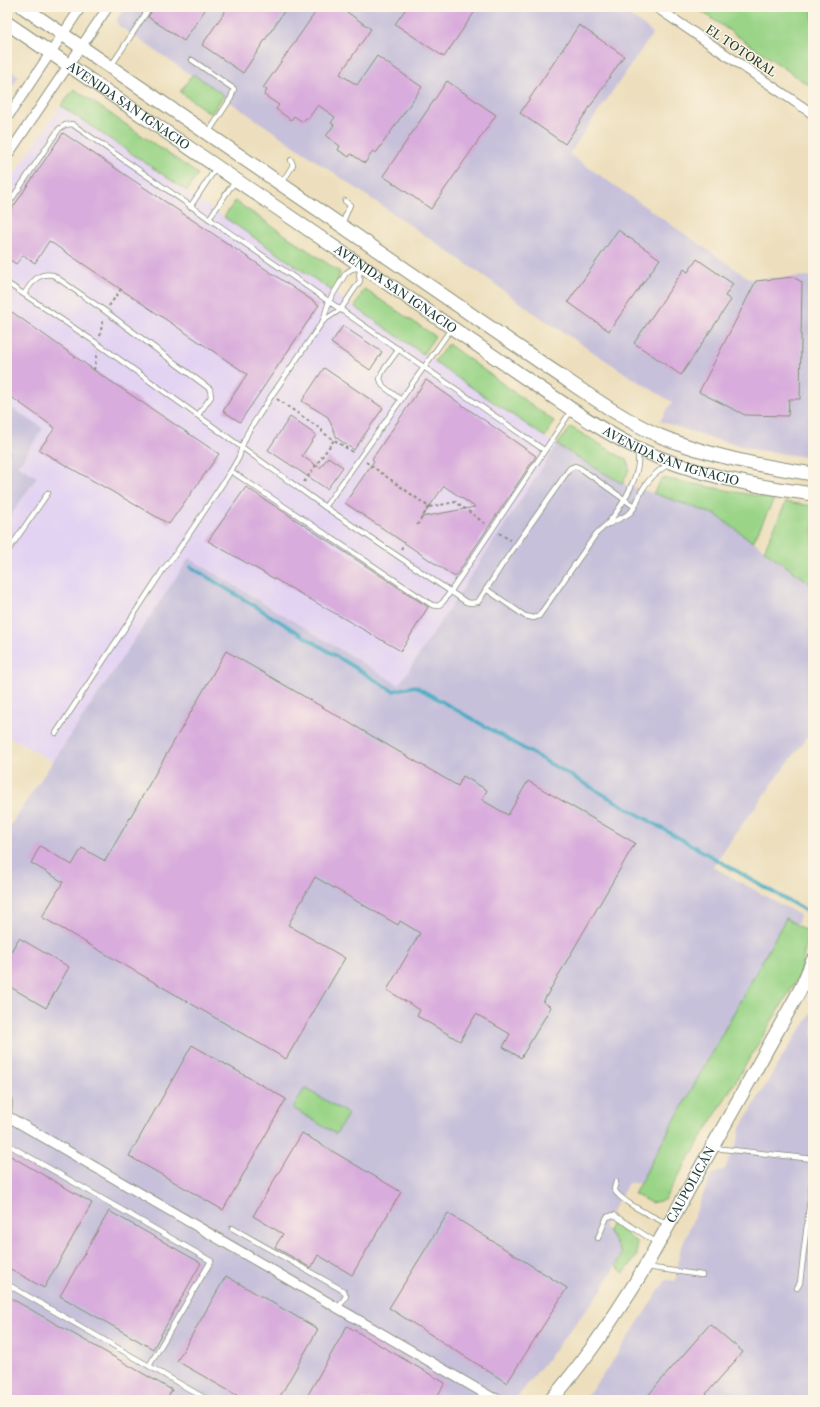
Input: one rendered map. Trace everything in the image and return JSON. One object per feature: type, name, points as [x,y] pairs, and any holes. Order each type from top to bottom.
[{"type":"main road","name":"AVENIDA SAN IGNACIO","points":[[23,7],[605,406],[660,435],[714,454],[757,464],[813,474]]},
{"type":"main road","name":"AVENIDA SAN IGNACIO","points":[[7,23],[536,386],[613,435],[636,447],[672,462],[715,476],[763,487],[813,494]]},
{"type":"main road","points":[[158,126],[158,121],[161,115],[171,109]]},
{"type":"main road","points":[[482,349],[493,345],[496,338],[495,330]]},
{"type":"main road","points":[[536,386],[540,376],[549,368]]},
{"type":"main road","points":[[797,492],[802,481],[798,472]]},
{"type":"main road","name":"CAUPOLICÁN","points":[[551,1400],[599,1338],[645,1267],[657,1243],[800,990],[813,960]]},
{"type":"street","points":[[7,118],[81,7]]},
{"type":"street","points":[[7,156],[108,7]]},
{"type":"street","name":"EL TOTORAL","points":[[656,7],[813,114]]},
{"type":"street","points":[[7,1101],[7,1109]]},
{"type":"street","points":[[7,1116],[492,1399],[501,1400]]},
{"type":"lane","points":[[110,67],[150,7]]},
{"type":"lane","points":[[192,60],[234,89],[231,98],[207,134]]},
{"type":"lane","points":[[7,206],[59,129],[64,125],[72,124],[190,207],[400,349],[544,450]]},
{"type":"lane","points":[[281,185],[293,165],[291,160]]},
{"type":"lane","points":[[190,207],[216,166]]},
{"type":"lane","points":[[209,219],[230,188],[237,181]]},
{"type":"lane","points":[[341,226],[350,205],[345,201]]},
{"type":"lane","points":[[56,733],[163,570],[177,552],[231,471],[239,457],[248,432],[272,394],[323,321],[329,301],[346,273],[352,269],[362,266]]},
{"type":"lane","points":[[323,321],[341,309],[360,281],[359,275],[362,266]]},
{"type":"lane","points":[[24,294],[37,278],[45,274],[53,275],[105,311],[210,389],[211,397],[198,415]]},
{"type":"lane","points":[[7,283],[98,344],[325,506],[471,603],[478,602],[570,468],[575,466],[580,468],[635,506]]},
{"type":"lane","points":[[325,506],[452,328]]},
{"type":"lane","points":[[400,349],[382,372],[380,379],[383,386],[400,400]]},
{"type":"lane","points":[[231,471],[432,605],[438,606],[451,591],[572,410]]},
{"type":"lane","points":[[486,589],[525,616],[534,618],[538,616],[596,534],[607,524],[624,499],[639,461],[636,447]]},
{"type":"lane","points":[[607,524],[624,516],[635,506],[642,491],[653,475],[672,462]]},
{"type":"lane","points":[[7,552],[48,493]]},
{"type":"lane","points":[[7,1144],[211,1261],[149,1366]]},
{"type":"lane","points":[[712,1148],[813,1159]]},
{"type":"lane","points":[[797,1288],[800,1283],[813,1174]]},
{"type":"lane","points":[[616,1182],[614,1189],[617,1194],[637,1208],[668,1224]]},
{"type":"lane","points":[[598,1238],[607,1217],[614,1215],[657,1243]]},
{"type":"lane","points":[[232,1228],[344,1291],[346,1296],[338,1309]]},
{"type":"lane","points":[[645,1267],[702,1275]]},
{"type":"lane","points":[[7,1284],[208,1400]]},
{"type":"path","points":[[105,311],[121,289]]},
{"type":"path","points":[[272,394],[429,507]]},
{"type":"path","points":[[300,488],[334,440]]},
{"type":"path","points":[[417,525],[429,507],[456,502],[492,529],[517,544]]},
{"type":"shaded area","points":[[125,7],[619,7],[653,33],[569,154],[750,279],[813,276],[813,458],[757,450],[710,438],[660,421],[672,402],[631,377],[534,313],[484,276],[118,25],[117,19]]},
{"type":"shaded area","points":[[7,67],[19,76],[7,94]]},
{"type":"shaded area","points":[[61,106],[557,445],[399,685],[189,558],[53,762],[7,735],[7,521],[37,477],[16,465],[43,428],[7,405],[7,184]]},
{"type":"shaded area","points":[[7,405],[43,428],[22,461],[17,465],[37,477],[7,521]]},
{"type":"shaded area","points":[[557,445],[623,484],[717,515],[811,584],[813,729],[730,841],[713,867],[800,915],[785,964],[662,1184],[628,1183],[604,1225],[622,1254],[601,1291],[515,1400],[7,1400],[7,830],[189,558],[399,685]]},
{"type":"shaded area","points":[[813,1011],[813,1400],[583,1400],[608,1368],[666,1280],[676,1281],[679,1254],[711,1175],[725,1169],[738,1140],[740,1129],[782,1057]]},
{"type":"green space","points":[[695,7],[813,7],[813,88]]},
{"type":"green space","points":[[193,74],[224,95],[211,114],[180,92]]},
{"type":"green space","points":[[74,89],[198,174],[187,191],[61,106]]},
{"type":"green space","points":[[235,201],[340,272],[335,293],[224,217]]},
{"type":"green space","points":[[364,289],[435,336],[423,354],[355,307]]},
{"type":"green space","points":[[448,344],[554,421],[545,437],[434,362]]},
{"type":"green space","points":[[571,427],[628,461],[629,469],[623,484],[557,445]]},
{"type":"green space","points":[[662,478],[774,499],[753,542],[716,515],[653,493]]},
{"type":"green space","points":[[786,502],[813,506],[813,729],[811,584],[764,550]]},
{"type":"green space","points":[[786,918],[809,933],[799,976],[664,1200],[651,1203],[634,1194]]},
{"type":"green space","points":[[305,1088],[348,1114],[336,1134],[293,1108]]},
{"type":"green space","points":[[612,1222],[637,1243],[637,1256],[624,1273],[616,1266],[622,1254],[608,1231]]},
{"type":"building","points":[[154,7],[207,7],[184,41],[148,17]]},
{"type":"building","points":[[228,7],[287,7],[243,73],[202,45]]},
{"type":"building","points":[[319,7],[340,7],[371,29],[340,74],[357,85],[377,56],[422,87],[376,153],[373,151],[365,163],[351,154],[349,157],[338,150],[340,146],[326,136],[334,125],[331,123],[335,117],[318,105],[308,119],[306,118],[303,122],[294,116],[291,120],[276,109],[279,105],[264,95],[267,90],[263,88]]},
{"type":"building","points":[[407,7],[478,7],[444,57],[395,24]]},
{"type":"building","points":[[579,25],[624,56],[565,144],[520,113]]},
{"type":"building","points":[[447,81],[496,115],[431,209],[383,176]]},
{"type":"building","points":[[63,133],[319,305],[240,422],[223,411],[247,374],[49,241],[35,263],[23,255],[16,264],[7,258],[7,216]]},
{"type":"building","points":[[618,230],[660,259],[609,331],[568,302]]},
{"type":"building","points":[[697,259],[733,284],[725,296],[731,300],[681,375],[634,343],[684,269],[688,272]]},
{"type":"building","points":[[793,277],[802,282],[800,399],[789,399],[788,416],[745,415],[699,392],[756,281]]},
{"type":"building","points":[[12,312],[94,370],[219,454],[169,524],[39,450],[55,428],[7,394],[7,319]]},
{"type":"building","points":[[343,326],[382,352],[370,370],[331,343]]},
{"type":"building","points":[[324,368],[383,408],[354,450],[337,438],[328,417],[302,401]]},
{"type":"building","points":[[426,380],[536,456],[455,577],[345,503],[374,461],[372,459]],"holes":[[[444,486],[475,507],[422,517]]]},
{"type":"building","points":[[290,417],[316,435],[302,456],[320,468],[328,457],[343,467],[327,489],[268,450]]},
{"type":"building","points":[[246,487],[428,607],[401,651],[208,541]]},
{"type":"building","points":[[226,651],[458,786],[463,776],[487,790],[482,800],[508,815],[528,781],[635,843],[543,1002],[551,1007],[521,1058],[503,1047],[510,1034],[476,1014],[460,1041],[417,1016],[420,1010],[387,990],[420,933],[400,921],[398,925],[315,877],[288,925],[345,958],[286,1059],[42,917],[63,882],[31,863],[40,846],[72,865],[82,848],[105,861]]},
{"type":"building","points":[[19,938],[69,967],[46,1008],[7,985],[7,958]]},
{"type":"building","points":[[192,1045],[286,1099],[223,1210],[129,1156]]},
{"type":"building","points":[[302,1133],[401,1192],[352,1275],[318,1255],[311,1268],[275,1247],[283,1234],[253,1216]]},
{"type":"building","points":[[7,1154],[92,1203],[44,1288],[7,1267]]},
{"type":"building","points":[[109,1211],[201,1263],[153,1349],[60,1296]]},
{"type":"building","points":[[448,1213],[567,1288],[507,1383],[389,1308]]},
{"type":"building","points":[[226,1276],[318,1329],[278,1400],[245,1400],[177,1361]]},
{"type":"building","points":[[7,1296],[172,1390],[166,1400],[15,1400],[7,1396]]},
{"type":"building","points":[[710,1324],[743,1352],[706,1394],[713,1400],[644,1400]]},
{"type":"building","points":[[347,1326],[445,1383],[435,1400],[305,1400]]},
{"type":"waterway","points":[[191,567],[393,691],[415,686],[813,915]]}]
